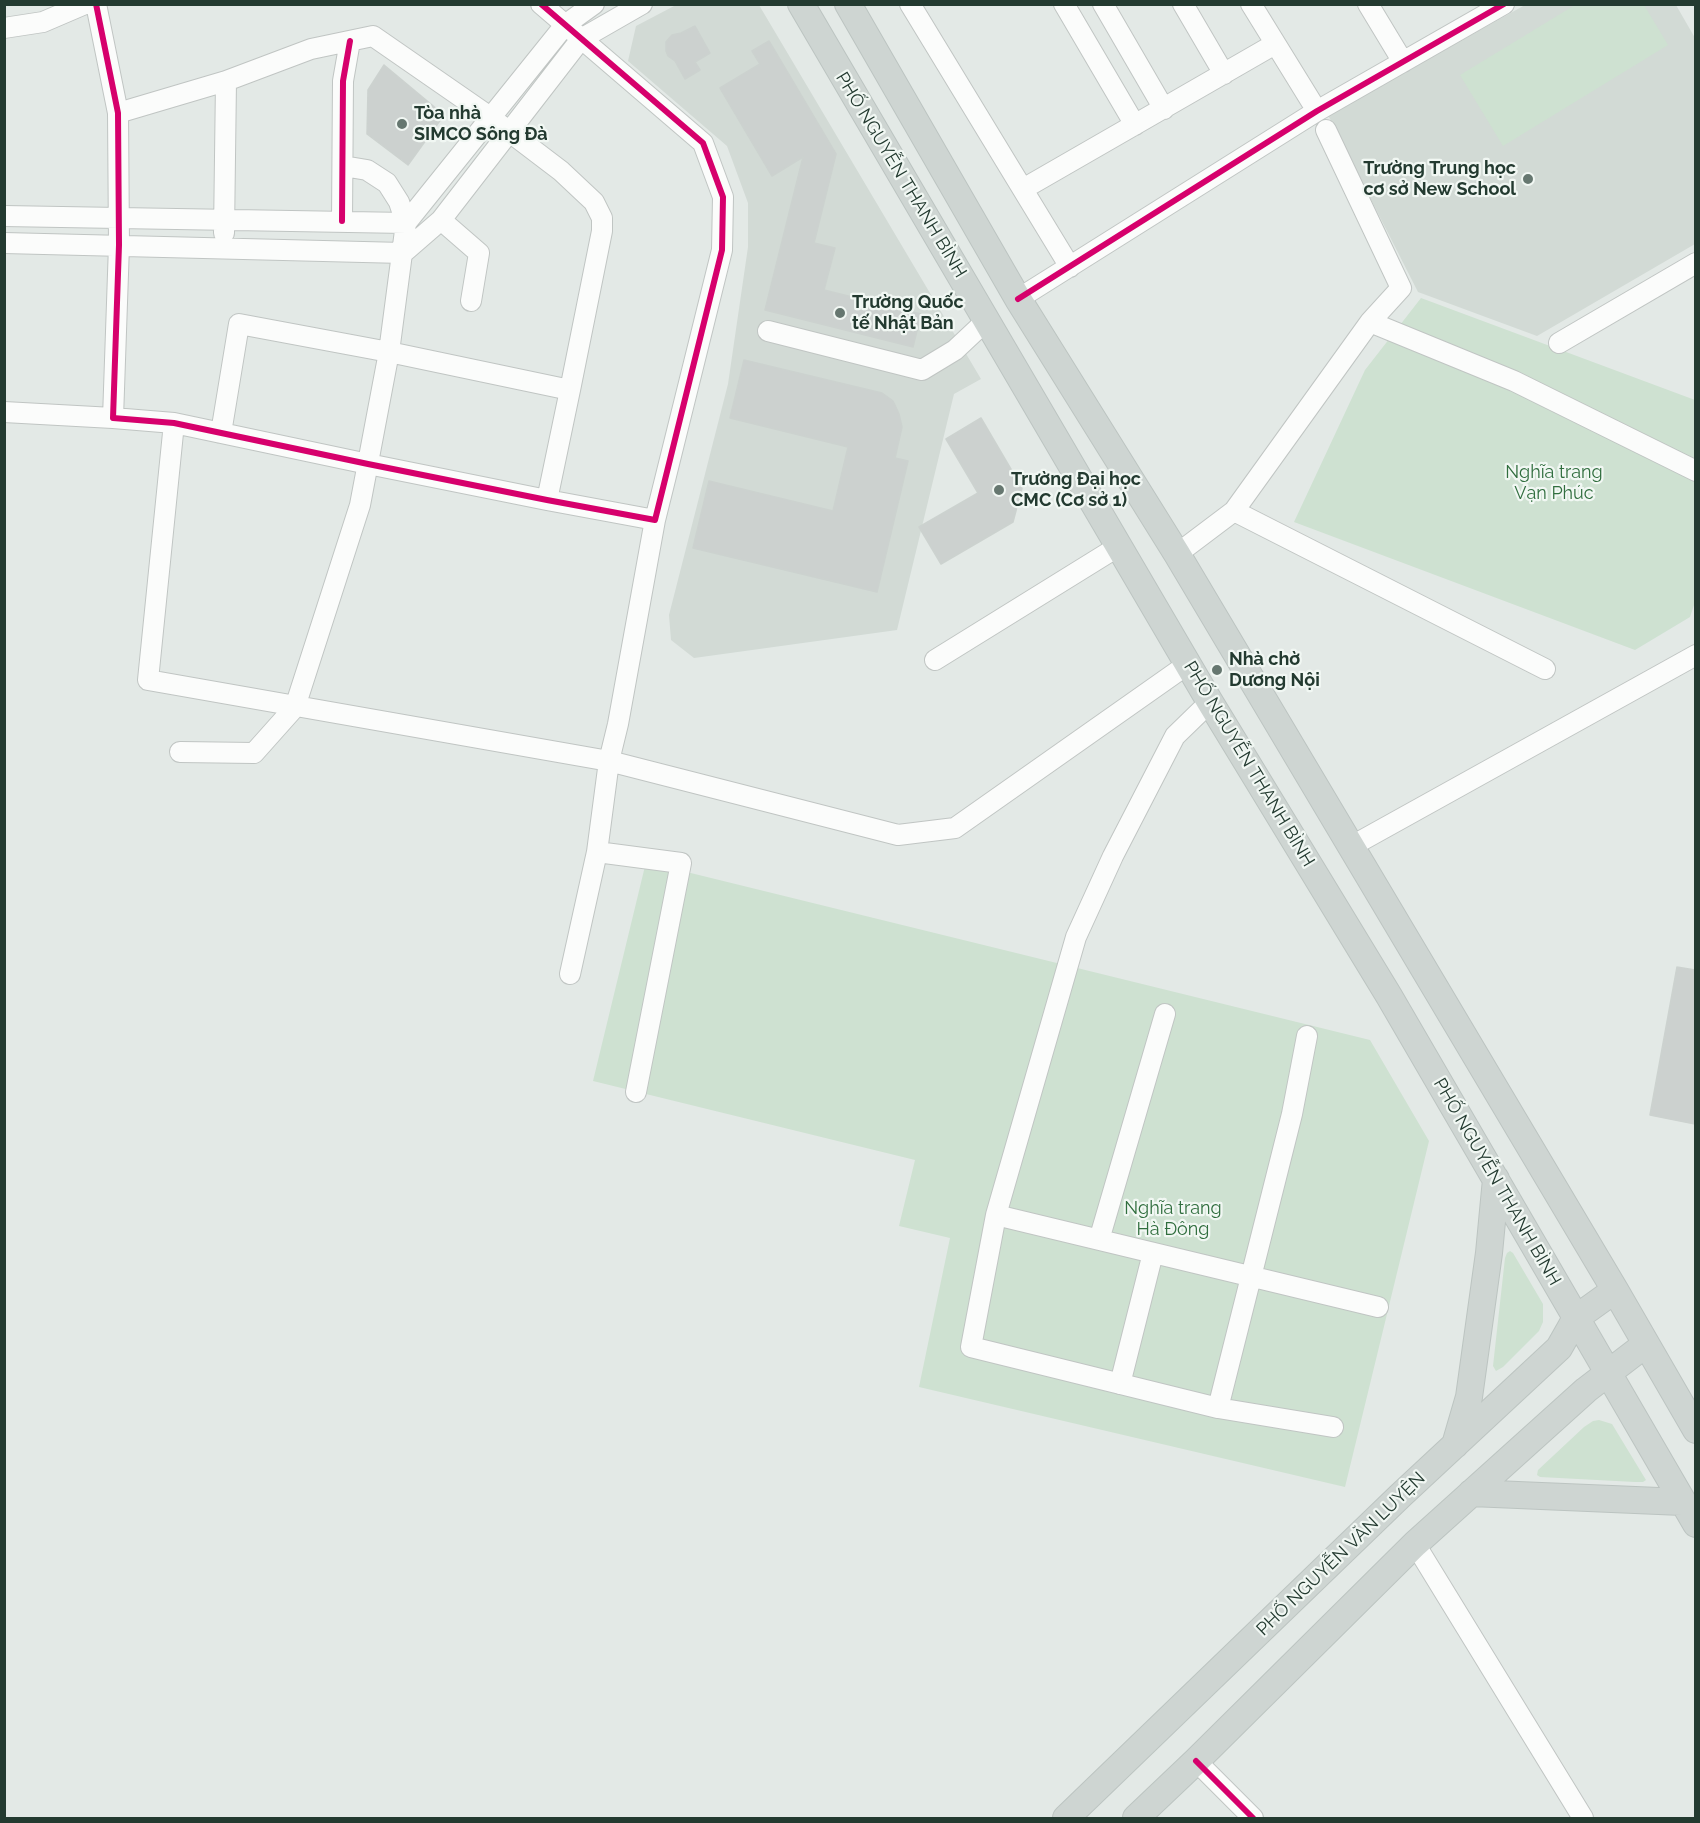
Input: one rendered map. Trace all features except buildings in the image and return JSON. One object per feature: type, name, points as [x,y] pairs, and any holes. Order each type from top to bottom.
[{"type":"main road","name":"PHỐ NGUYỄN THANH BÌNH","points":[[801,4],[1210,702],[1281,816],[1496,1179],[1695,1524]]},
{"type":"main road","name":"PHỐ NGUYỄN THANH BÌNH","points":[[848,4],[1018,299],[1177,554],[1615,1290],[1695,1430]]},
{"type":"main road","points":[[1455,1445],[1470,1397],[1489,1253],[1496,1179]]},
{"type":"main road","name":"PHỐ NGUYỄN VĂN LUYỆN","points":[[1066,1818],[1401,1495],[1559,1348],[1576,1318],[1615,1290]]},
{"type":"main road","points":[[1136,1818],[1415,1544],[1586,1390],[1646,1344]]},
{"type":"main road","points":[[1471,1493],[1682,1502]]},
{"type":"street","points":[[4,28],[43,22],[85,4]]},
{"type":"street","points":[[96,4],[118,113],[120,218],[113,418]]},
{"type":"street","points":[[541,4],[703,143],[723,197],[722,250],[655,520],[618,724],[609,761],[597,852],[570,974]]},
{"type":"street","points":[[406,223],[566,25],[594,4]]},
{"type":"street","points":[[4,243],[403,253],[441,220],[580,39],[642,4]]},
{"type":"street","points":[[910,4],[1070,267]]},
{"type":"street","points":[[1064,4],[1135,125]]},
{"type":"street","points":[[1103,4],[1164,109]]},
{"type":"street","points":[[1182,4],[1224,74]]},
{"type":"street","points":[[1251,4],[1317,111]]},
{"type":"street","points":[[1368,4],[1403,62]]},
{"type":"street","points":[[1018,299],[1317,111],[1403,62],[1480,10],[1504,4]]},
{"type":"street","points":[[118,113],[226,81],[311,49],[373,36],[490,117],[561,171],[594,202],[603,218],[547,500]]},
{"type":"street","points":[[342,221],[343,81],[350,41]]},
{"type":"street","points":[[1023,189],[1275,44]]},
{"type":"street","points":[[225,248],[226,81]]},
{"type":"street","points":[[1177,554],[1234,511],[1370,322],[1401,288],[1326,130]]},
{"type":"street","points":[[180,752],[254,753],[295,707],[360,505],[389,352],[406,223],[399,202],[387,183],[367,170],[343,166]]},
{"type":"street","points":[[4,216],[406,223]]},
{"type":"street","points":[[441,220],[479,253],[471,301]]},
{"type":"street","points":[[1559,343],[1695,263]]},
{"type":"street","points":[[768,331],[921,370],[955,350],[987,320]]},
{"type":"street","points":[[1370,322],[1514,381],[1695,471]]},
{"type":"street","points":[[221,433],[239,324],[389,352],[570,390]]},
{"type":"street","points":[[4,412],[174,423],[368,464],[655,520]]},
{"type":"street","points":[[174,423],[148,680],[609,761],[898,835],[955,828],[1188,664]]},
{"type":"street","points":[[1234,511],[1545,669]]},
{"type":"street","points":[[936,660],[1119,546]]},
{"type":"street","points":[[1350,847],[1695,655]]},
{"type":"street","points":[[1210,702],[1175,736],[1113,856],[1076,937],[996,1215],[971,1347],[1218,1408],[1333,1427]]},
{"type":"street","points":[[597,852],[681,863],[636,1092]]},
{"type":"street","points":[[1099,1240],[1165,1014]]},
{"type":"street","points":[[1218,1408],[1292,1114],[1307,1036]]},
{"type":"street","points":[[996,1215],[1378,1307]]},
{"type":"street","points":[[1120,1384],[1152,1253]]},
{"type":"street","points":[[1415,1544],[1583,1818]]},
{"type":"street","points":[[1196,1761],[1252,1818]]},
{"type":"shaded area","name":"Trường Quốc tế Nhật Bản","points":[[676,5],[759,5],[981,379],[954,394],[897,630],[694,658],[671,640],[669,615],[728,384],[748,247],[748,203],[727,146],[628,61],[636,26]]},
{"type":"shaded area","name":"Trường Trung học cơ sở New School","points":[[1525,5],[1676,5],[1695,38],[1695,244],[1537,336],[1418,292],[1328,115]]},
{"type":"green space","points":[[1575,5],[1644,5],[1668,45],[1503,146],[1460,75]]},
{"type":"green space","name":"Nghĩa trang Vạn Phúc","points":[[1421,298],[1695,400],[1695,602],[1690,617],[1635,650],[1294,522],[1365,370]]},
{"type":"green space","name":"Nghĩa trang Hà Đông","points":[[646,862],[1370,1040],[1429,1141],[1345,1487],[919,1387],[950,1238],[899,1226],[915,1160],[593,1081]]},
{"type":"green space","points":[[1510,1251],[1543,1304],[1543,1322],[1539,1331],[1503,1367],[1496,1371],[1493,1366],[1505,1258]]},
{"type":"green space","points":[[1599,1420],[1612,1424],[1646,1480],[1635,1482],[1537,1475],[1538,1470],[1584,1427]]},
{"type":"cycle path","points":[[96,4],[118,113],[119,245],[113,418],[174,423],[368,464],[655,520],[722,250],[723,197],[703,143],[541,4]]},
{"type":"cycle path","points":[[1018,299],[1317,111],[1504,4]]},
{"type":"cycle path","points":[[342,221],[343,81],[350,41]]},
{"type":"cycle path","points":[[1196,1761],[1253,1818]]},
{"type":"place","name":"Tòa nhà SIMCO Sông Đà","points":[[402,124]]},
{"type":"place","name":"Trường Trung học cơ sở New School","points":[[1528,179]]},
{"type":"place","name":"Trường Quốc tế Nhật Bản","points":[[840,313]]},
{"type":"place","name":"Trường Đại học CMC (Cơ sở 1)","points":[[999,490]]},
{"type":"place","name":"Nhà chờ Dương Nội","points":[[1217,670]]}]
